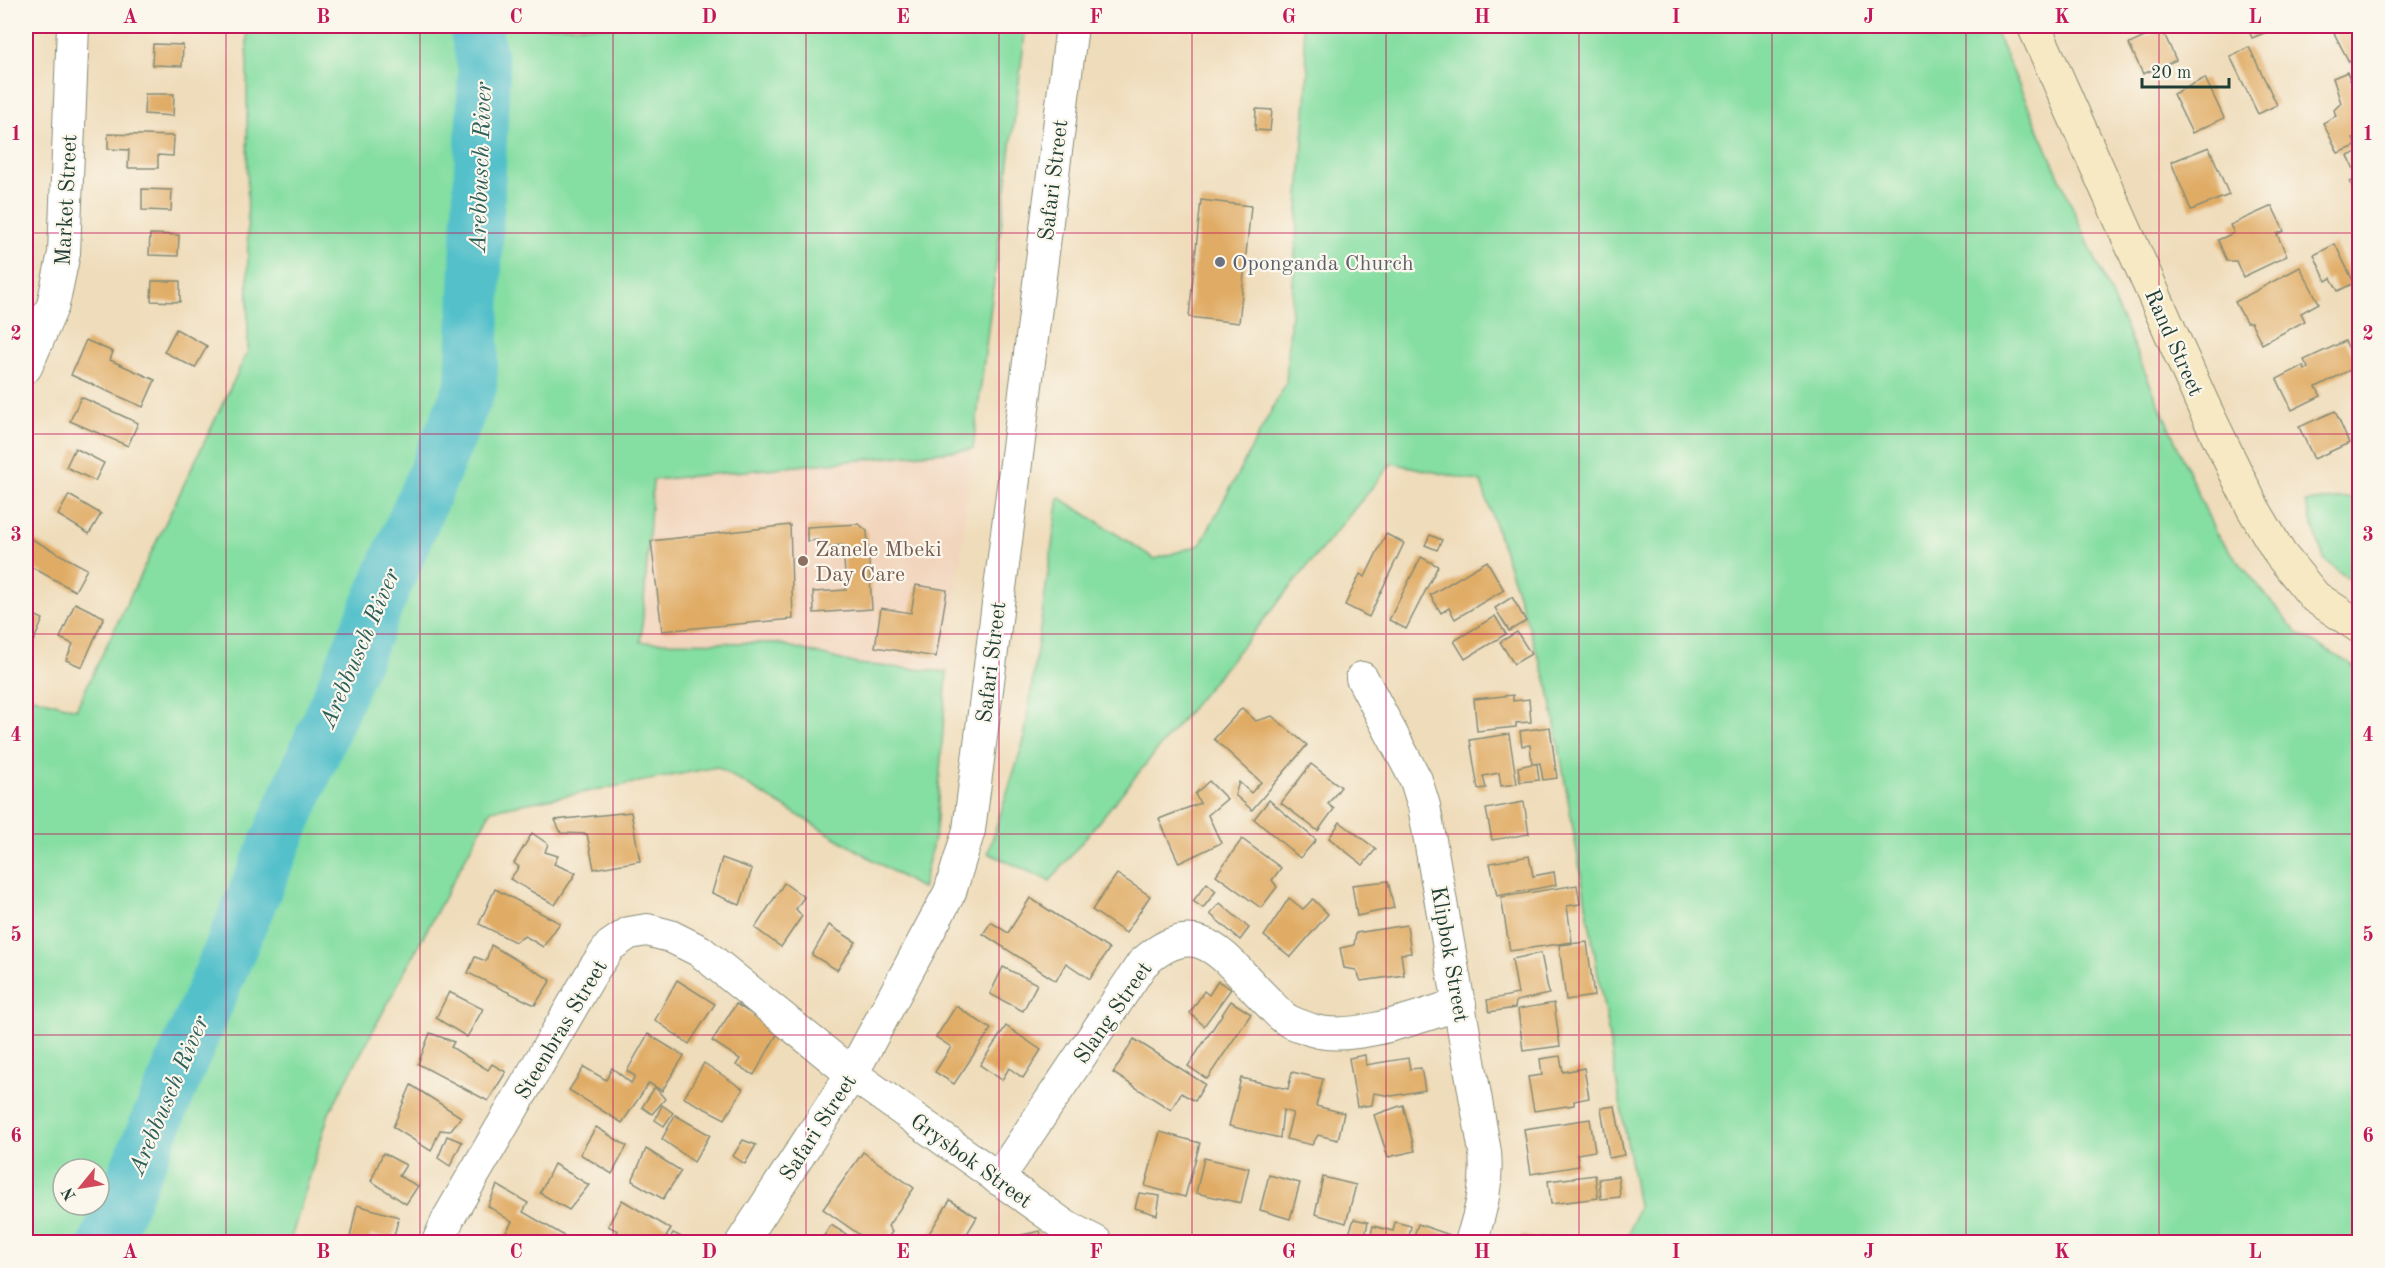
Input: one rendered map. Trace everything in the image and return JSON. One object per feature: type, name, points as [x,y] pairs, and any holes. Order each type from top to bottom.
[{"type":"street","name":"Market Street","points":[[26,368],[53,305],[64,253],[73,26]]},
{"type":"street","name":"Safari Street","points":[[742,1242],[852,1074],[950,892],[969,830],[1072,26]]},
{"type":"street","name":"Rand Street","points":[[2034,26],[2204,407],[2253,508],[2280,554],[2316,597],[2360,627]]},
{"type":"street","name":"Klipbok Street","points":[[1362,678],[1416,780],[1424,806],[1460,1004],[1487,1178],[1485,1197],[1471,1242]]},
{"type":"street","name":"Steenbras Street","points":[[438,1242],[449,1217],[594,969],[610,946],[629,933],[647,930],[670,936],[700,951],[852,1074]]},
{"type":"street","name":"Slang Street","points":[[998,1179],[1142,964],[1156,951],[1178,940],[1197,940],[1218,951],[1286,1019],[1315,1031],[1347,1032],[1384,1027],[1460,1004]]},
{"type":"street","name":"Grysbok Street","points":[[852,1074],[1065,1226],[1096,1242]]},
{"type":"shaded area","name":"Zanele Mbeki Day Care","points":[[973,449],[947,672],[857,664],[777,643],[641,642],[653,479]]},
{"type":"green space","points":[[247,26],[475,26],[484,71],[471,386],[105,1242],[26,1242],[26,695],[76,709],[248,351]]},
{"type":"green space","points":[[476,26],[1026,26],[973,449],[653,480],[641,642],[777,643],[857,664],[947,672],[936,830],[922,889],[717,767],[491,810],[329,1113],[290,1242],[108,1242],[473,388],[487,72]]},
{"type":"green space","points":[[1302,26],[1993,26],[2216,534],[2297,633],[2359,669],[2359,1242],[1626,1242],[1638,1206],[1549,689],[1481,482],[1392,463],[1050,881],[988,853],[1024,740],[1059,497],[1155,559],[1200,545],[1286,383],[1308,71]]},
{"type":"green space","points":[[2360,497],[2359,588],[2324,559],[2305,502]]},
{"type":"building","points":[[2247,26],[2274,26],[2274,29],[2252,38]]},
{"type":"building","points":[[2344,26],[2360,26],[2360,56],[2349,62],[2333,31]]},
{"type":"building","points":[[2162,29],[2176,60],[2143,74],[2129,44]]},
{"type":"building","points":[[153,44],[183,45],[182,66],[152,65]]},
{"type":"building","points":[[2249,47],[2277,105],[2258,114],[2230,56]]},
{"type":"building","points":[[2347,72],[2356,95],[2360,93],[2360,137],[2353,139],[2356,146],[2338,153],[2323,123],[2336,116],[2334,110],[2341,103],[2333,78]]},
{"type":"building","points":[[2205,78],[2224,118],[2192,133],[2173,94]]},
{"type":"building","points":[[145,94],[174,94],[173,116],[144,114]]},
{"type":"building","points":[[1256,109],[1272,110],[1270,131],[1255,130]]},
{"type":"building","points":[[108,134],[174,136],[173,156],[158,155],[158,168],[128,168],[129,150],[108,149]]},
{"type":"building","points":[[2209,147],[2229,195],[2191,210],[2171,162]]},
{"type":"building","points":[[2360,151],[2360,175],[2357,176],[2348,156]]},
{"type":"building","points":[[2360,177],[2360,204],[2350,182]]},
{"type":"building","points":[[142,189],[172,190],[171,211],[142,210]]},
{"type":"building","name":"Oponganda Church","points":[[1201,200],[1251,206],[1239,323],[1189,317]]},
{"type":"building","points":[[2272,206],[2284,231],[2277,234],[2287,256],[2243,277],[2236,261],[2227,261],[2218,240],[2234,233],[2230,225]]},
{"type":"building","points":[[150,234],[179,235],[178,256],[149,255]]},
{"type":"building","points":[[2335,244],[2354,283],[2338,291],[2331,278],[2326,281],[2314,255]]},
{"type":"building","points":[[2300,267],[2319,303],[2301,313],[2305,321],[2262,344],[2251,322],[2246,322],[2235,302]]},
{"type":"building","points":[[152,281],[180,281],[180,302],[151,301]]},
{"type":"building","points":[[176,329],[207,346],[195,368],[164,352]]},
{"type":"building","points":[[86,340],[113,352],[110,360],[155,380],[143,407],[71,375]]},
{"type":"building","points":[[2345,341],[2358,366],[2316,387],[2321,396],[2292,410],[2277,379],[2303,366],[2305,370],[2308,368],[2304,360]]},
{"type":"building","points":[[81,397],[138,423],[128,446],[70,421]]},
{"type":"building","points":[[2335,411],[2349,443],[2314,459],[2299,427]]},
{"type":"building","points":[[75,448],[104,463],[95,481],[66,467]]},
{"type":"building","points":[[69,495],[101,514],[89,534],[58,515]]},
{"type":"building","points":[[859,524],[867,531],[872,609],[814,613],[813,592],[846,590],[843,545],[818,547],[818,540],[807,541],[807,527]]},
{"type":"building","points":[[790,525],[793,619],[662,631],[651,541]]},
{"type":"building","points":[[1386,534],[1404,543],[1369,617],[1345,605],[1360,574],[1365,577]]},
{"type":"building","points":[[1430,535],[1442,540],[1437,550],[1425,545]]},
{"type":"building","points":[[26,536],[87,569],[75,591],[26,564]]},
{"type":"building","points":[[1421,557],[1438,566],[1406,629],[1389,620]]},
{"type":"building","points":[[1487,561],[1504,590],[1455,619],[1449,608],[1441,613],[1430,595]]},
{"type":"building","points":[[916,585],[947,590],[936,657],[875,647],[881,608],[911,613]]},
{"type":"building","points":[[1512,597],[1526,621],[1509,631],[1495,608]]},
{"type":"building","points":[[75,603],[104,617],[82,667],[66,660],[73,644],[60,638]]},
{"type":"building","points":[[26,611],[43,619],[27,656],[26,655]]},
{"type":"building","points":[[1495,616],[1506,634],[1465,659],[1454,641]]},
{"type":"building","points":[[1517,632],[1531,654],[1514,664],[1500,642]]},
{"type":"building","points":[[1513,695],[1513,701],[1529,699],[1531,722],[1516,723],[1516,727],[1477,731],[1474,699]]},
{"type":"building","points":[[1242,708],[1256,721],[1272,716],[1307,745],[1252,810],[1235,795],[1239,782],[1251,793],[1261,782],[1214,739]]},
{"type":"building","points":[[1550,727],[1557,778],[1543,780],[1540,763],[1532,764],[1530,745],[1522,746],[1520,731]]},
{"type":"building","points":[[1509,734],[1517,784],[1501,786],[1499,773],[1483,776],[1486,788],[1478,789],[1470,740]]},
{"type":"building","points":[[1311,764],[1341,787],[1328,804],[1334,809],[1318,831],[1281,803]]},
{"type":"building","points":[[1537,764],[1539,780],[1520,782],[1518,767]]},
{"type":"building","points":[[1209,781],[1227,799],[1208,815],[1221,843],[1179,863],[1159,819],[1200,803],[1195,794]]},
{"type":"building","points":[[1269,800],[1316,840],[1300,858],[1254,819]]},
{"type":"building","points":[[1524,802],[1529,834],[1492,840],[1486,809]]},
{"type":"building","points":[[631,812],[640,861],[594,869],[587,834],[561,833],[555,820]]},
{"type":"building","points":[[1340,822],[1376,849],[1363,865],[1329,838]]},
{"type":"building","points":[[532,833],[548,844],[545,852],[558,856],[554,864],[576,873],[555,905],[510,879],[519,867],[514,863]]},
{"type":"building","points":[[1242,839],[1281,868],[1272,880],[1277,887],[1261,908],[1216,875]]},
{"type":"building","points":[[1529,856],[1533,876],[1554,872],[1556,885],[1497,896],[1490,863]]},
{"type":"building","points":[[722,858],[752,869],[740,905],[712,893]]},
{"type":"building","points":[[1117,874],[1150,896],[1126,933],[1092,910]]},
{"type":"building","points":[[1388,881],[1394,908],[1357,916],[1352,885]]},
{"type":"building","points":[[784,883],[804,897],[796,909],[802,916],[781,947],[755,928]]},
{"type":"building","points":[[1207,883],[1216,891],[1203,908],[1193,901]]},
{"type":"building","points":[[1577,885],[1580,904],[1567,906],[1572,942],[1510,951],[1501,897]]},
{"type":"building","points":[[495,889],[560,923],[543,947],[525,936],[515,942],[479,924]]},
{"type":"building","points":[[1030,898],[1109,949],[1090,979],[1066,963],[1056,981],[983,934],[991,922],[1008,933]]},
{"type":"building","points":[[1289,898],[1303,909],[1313,899],[1328,914],[1291,957],[1264,936]]},
{"type":"building","points":[[1220,903],[1249,928],[1240,940],[1210,914]]},
{"type":"building","points":[[829,925],[856,942],[837,970],[812,955]]},
{"type":"building","points":[[1407,925],[1411,953],[1401,954],[1404,975],[1361,981],[1356,970],[1344,968],[1340,948],[1354,945],[1356,933]]},
{"type":"building","points":[[1587,942],[1594,996],[1566,1000],[1559,945]]},
{"type":"building","points":[[491,945],[551,980],[535,1005],[468,973],[475,957],[486,961]]},
{"type":"building","points":[[1541,953],[1549,994],[1516,1001],[1515,1008],[1489,1012],[1487,1000],[1518,994],[1512,959]]},
{"type":"building","points":[[1003,967],[1037,984],[1023,1011],[990,994]]},
{"type":"building","points":[[677,980],[715,1004],[689,1044],[655,1020]]},
{"type":"building","points":[[1218,981],[1231,989],[1204,1026],[1190,1013],[1204,991],[1209,995]]},
{"type":"building","points":[[449,992],[483,1009],[467,1037],[436,1018]]},
{"type":"building","points":[[1231,1001],[1251,1014],[1207,1079],[1188,1066]]},
{"type":"building","points":[[1554,1003],[1560,1046],[1523,1051],[1518,1009]]},
{"type":"building","points":[[736,1004],[779,1031],[754,1075],[736,1065],[740,1059],[712,1041]]},
{"type":"building","points":[[956,1006],[991,1029],[954,1084],[935,1072],[951,1047],[936,1037]]},
{"type":"building","points":[[1006,1026],[1041,1050],[1023,1078],[1009,1068],[1002,1080],[980,1065]]},
{"type":"building","points":[[430,1033],[454,1042],[451,1047],[488,1070],[492,1064],[506,1072],[488,1101],[418,1064]]},
{"type":"building","points":[[648,1034],[684,1056],[662,1091],[649,1083],[622,1123],[569,1090],[584,1067],[606,1080],[612,1068],[631,1083],[635,1076],[627,1071]]},
{"type":"building","points":[[1134,1039],[1205,1084],[1195,1101],[1181,1093],[1171,1110],[1113,1073]]},
{"type":"building","points":[[1365,1055],[1366,1065],[1408,1058],[1410,1069],[1421,1068],[1425,1090],[1392,1096],[1374,1093],[1372,1105],[1357,1107],[1349,1058]]},
{"type":"building","points":[[1560,1056],[1563,1072],[1584,1068],[1589,1098],[1574,1101],[1574,1105],[1534,1111],[1528,1077],[1542,1075],[1540,1059]]},
{"type":"building","points":[[704,1063],[743,1089],[725,1119],[684,1098]]},
{"type":"building","points":[[1292,1072],[1323,1079],[1316,1106],[1344,1113],[1338,1140],[1318,1135],[1312,1145],[1286,1139],[1293,1113],[1283,1110],[1280,1138],[1229,1126],[1241,1078],[1288,1089]]},
{"type":"building","points":[[411,1085],[461,1117],[450,1131],[440,1130],[431,1151],[393,1127]]},
{"type":"building","points":[[655,1087],[665,1099],[652,1114],[642,1107]]},
{"type":"building","points":[[662,1105],[673,1113],[664,1126],[655,1120]]},
{"type":"building","points":[[1403,1105],[1415,1151],[1388,1157],[1374,1115]]},
{"type":"building","points":[[1615,1106],[1624,1155],[1609,1158],[1601,1108]]},
{"type":"building","points":[[675,1115],[710,1135],[694,1162],[662,1139]]},
{"type":"building","points":[[1590,1119],[1595,1151],[1577,1154],[1579,1166],[1531,1174],[1524,1129]]},
{"type":"building","points":[[596,1127],[627,1146],[612,1174],[580,1154]]},
{"type":"building","points":[[1160,1132],[1200,1143],[1185,1197],[1145,1186]]},
{"type":"building","points":[[447,1136],[462,1142],[450,1166],[438,1158]]},
{"type":"building","points":[[743,1140],[756,1145],[745,1164],[733,1156]]},
{"type":"building","points":[[646,1149],[681,1171],[663,1199],[632,1181]]},
{"type":"building","points":[[863,1152],[914,1188],[888,1226],[892,1232],[885,1242],[870,1242],[823,1209]]},
{"type":"building","points":[[383,1153],[406,1165],[399,1176],[418,1186],[406,1204],[371,1181]]},
{"type":"building","points":[[1204,1158],[1249,1168],[1241,1203],[1196,1193]]},
{"type":"building","points":[[554,1164],[589,1185],[569,1210],[540,1193]]},
{"type":"building","points":[[1269,1175],[1300,1183],[1290,1219],[1260,1210]]},
{"type":"building","points":[[1595,1175],[1598,1198],[1551,1204],[1548,1181]]},
{"type":"building","points":[[1618,1176],[1620,1197],[1601,1199],[1599,1179]]},
{"type":"building","points":[[1323,1177],[1356,1185],[1346,1223],[1315,1214]]},
{"type":"building","points":[[497,1185],[528,1203],[523,1212],[570,1239],[568,1242],[500,1242],[512,1222],[488,1206]]},
{"type":"building","points":[[1139,1193],[1160,1196],[1157,1215],[1135,1208]]},
{"type":"building","points":[[622,1200],[671,1229],[663,1242],[611,1242],[618,1231],[608,1226]]},
{"type":"building","points":[[950,1200],[977,1217],[962,1242],[940,1242],[928,1235]]},
{"type":"building","points":[[357,1205],[399,1217],[393,1239],[371,1235],[368,1242],[349,1242]]},
{"type":"building","points":[[1354,1219],[1368,1222],[1364,1242],[1346,1242]]},
{"type":"building","points":[[1395,1222],[1411,1226],[1408,1242],[1369,1242],[1373,1226],[1393,1231]]},
{"type":"building","points":[[1418,1224],[1450,1235],[1448,1242],[1412,1242]]},
{"type":"building","points":[[831,1225],[859,1242],[820,1242]]},
{"type":"building","points":[[1040,1231],[1043,1242],[992,1242]]},
{"type":"building","points":[[673,1233],[692,1242],[668,1242]]},
{"type":"building","points":[[925,1235],[937,1242],[921,1242]]},
{"type":"building","points":[[1522,1235],[1536,1239],[1535,1242],[1520,1242]]},
{"type":"building","points":[[1539,1237],[1555,1242],[1537,1242]]},
{"type":"waterway","name":"Arebbusch River","points":[[105,1242],[471,386],[484,71],[475,26]]},
{"type":"place","name":"Oponganda Church","points":[[1220,262]]},
{"type":"place","name":"Zanele Mbeki Day Care","points":[[803,561]]}]
